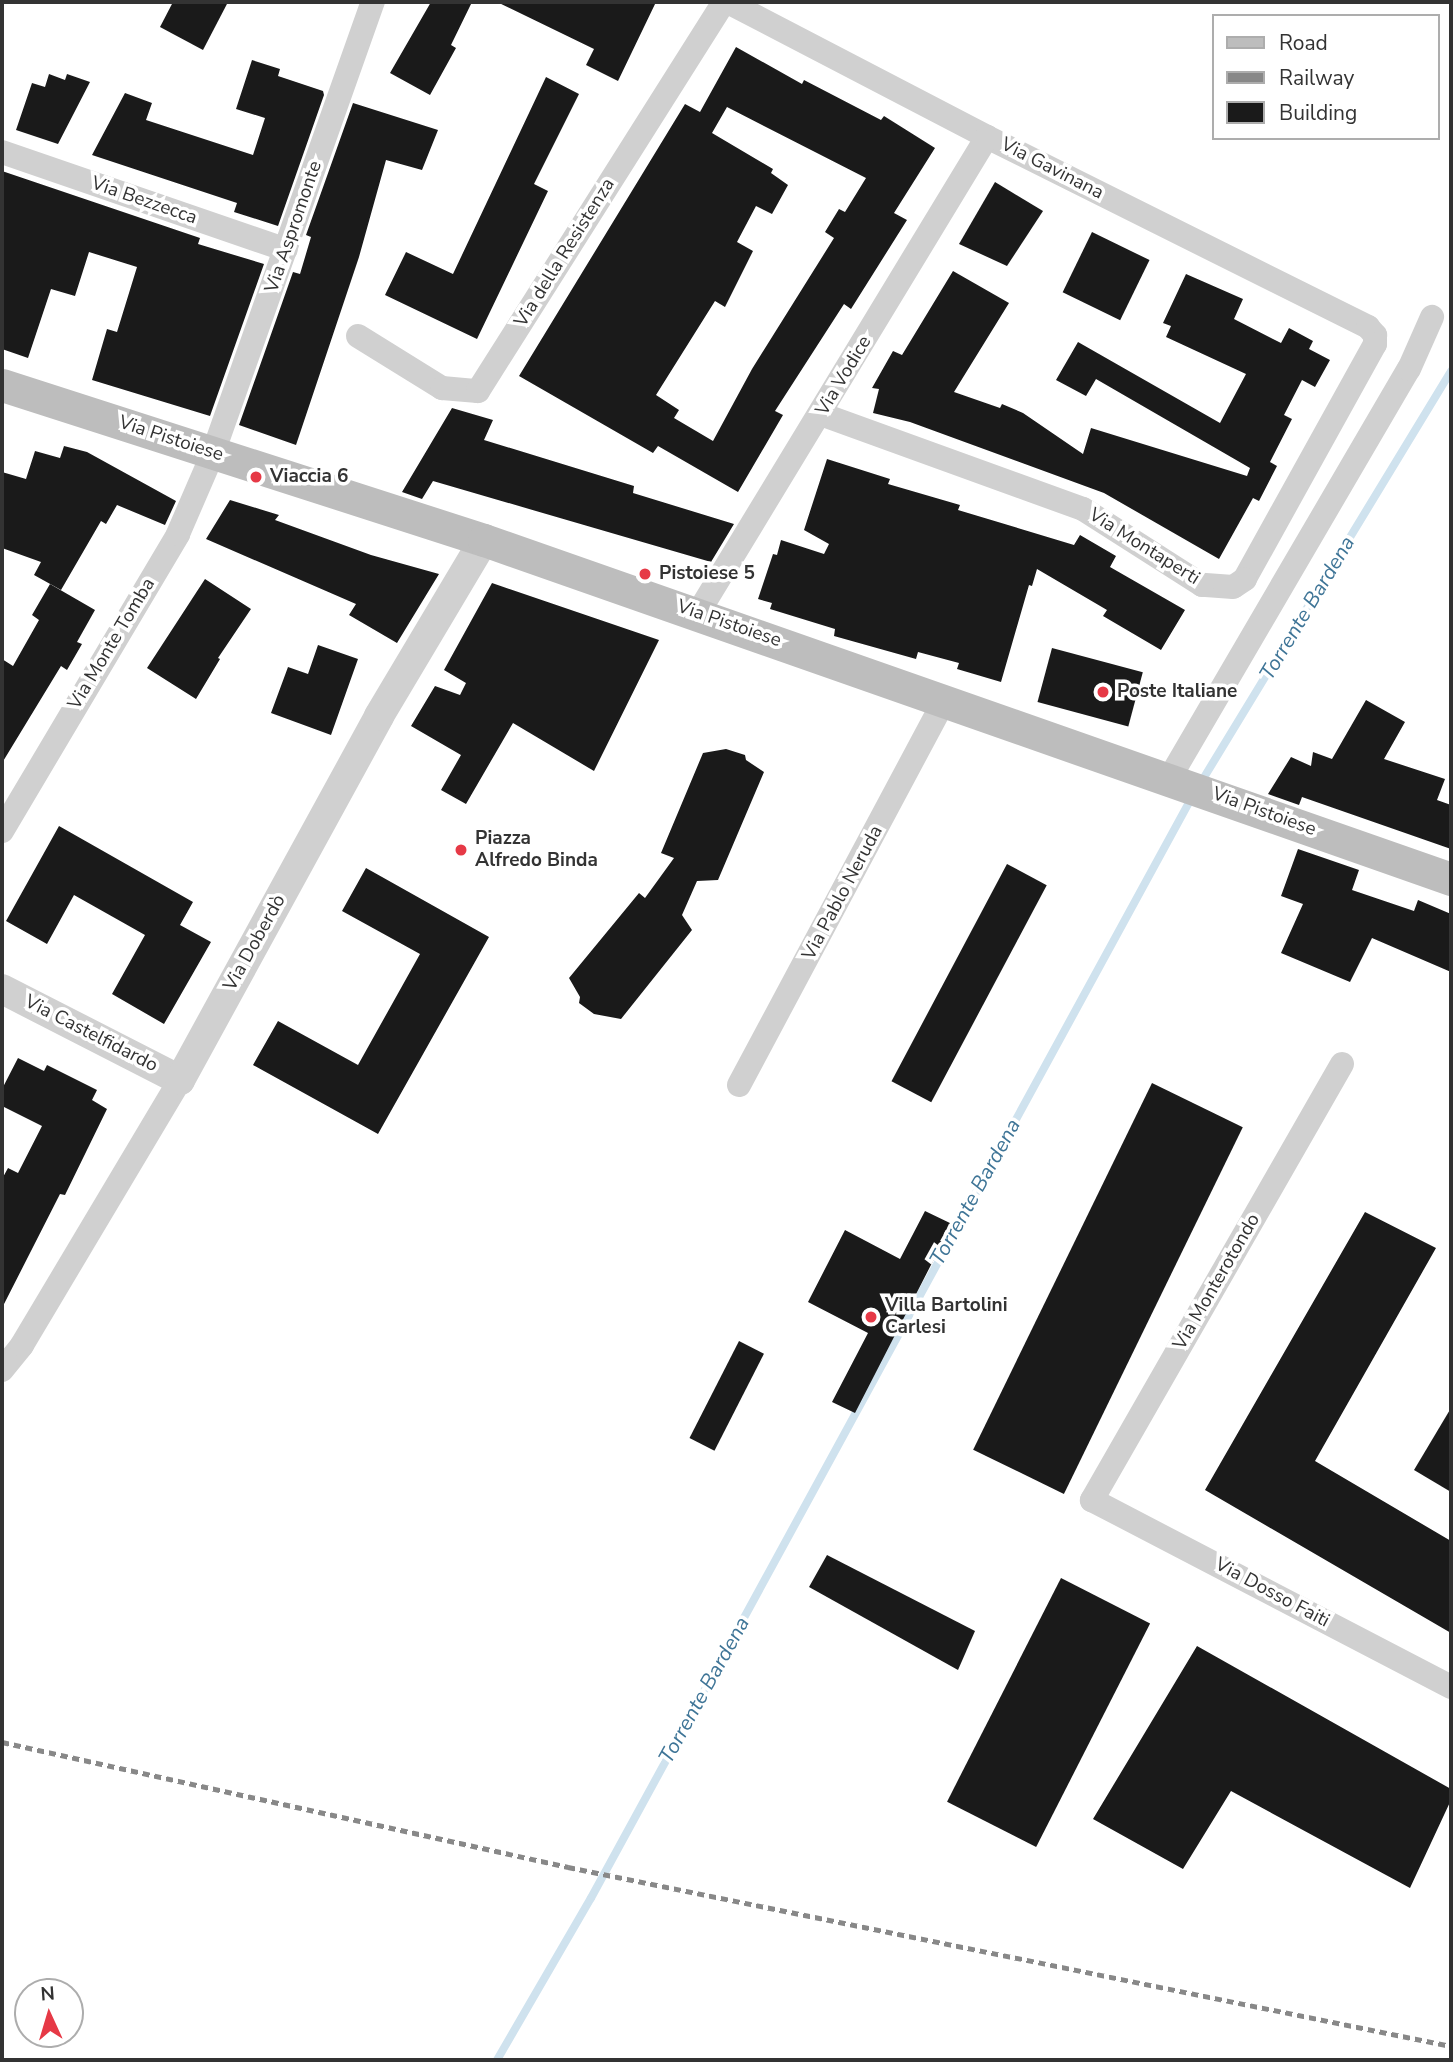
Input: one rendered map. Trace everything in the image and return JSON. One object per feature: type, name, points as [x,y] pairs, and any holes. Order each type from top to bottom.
[{"type":"main road","name":"Via Pistoiese","points":[[2,385],[484,540],[1451,878]]},
{"type":"street","name":"Via Aspromonte","points":[[213,453],[373,2]]},
{"type":"street","name":"Via Gavinana","points":[[726,2],[987,137],[1368,327],[1375,335]]},
{"type":"street","name":"Via della Resistenza","points":[[358,336],[442,388],[478,391],[726,2]]},
{"type":"street","name":"Via Vodice","points":[[698,613],[987,137]]},
{"type":"street","name":"Via Bezzecca","points":[[2,152],[286,250]]},
{"type":"street","points":[[1177,781],[1409,369],[1432,317]]},
{"type":"street","name":"Via Montaperti","points":[[821,414],[1083,509],[1202,585],[1233,587],[1245,579],[1375,344],[1375,335]]},
{"type":"street","name":"Via Monte Tomba","points":[[2,831],[178,534],[213,453]]},
{"type":"street","name":"Via Doberdò","points":[[2,1370],[22,1345],[180,1080],[379,716],[484,540]]},
{"type":"street","name":"Via Pablo Neruda","points":[[739,1085],[946,700]]},
{"type":"street","name":"Via Castelfidardo","points":[[2,989],[180,1080]]},
{"type":"street","name":"Via Monterotondo","points":[[1092,1500],[1342,1064]]},
{"type":"street","name":"Via Dosso Faiti","points":[[1092,1500],[1451,1687]]},
{"type":"building","points":[[173,2],[228,2],[203,50],[160,27]]},
{"type":"building","points":[[431,2],[472,2],[451,45],[456,48],[430,95],[390,73]]},
{"type":"building","points":[[497,2],[656,2],[618,81],[586,65],[594,49]]},
{"type":"building","points":[[736,47],[802,84],[804,80],[881,120],[884,116],[935,148],[894,213],[907,220],[851,309],[844,304],[775,411],[783,415],[738,492],[658,446],[653,453],[519,376],[685,104],[700,112]],"holes":[[[727,107],[866,178],[845,212],[839,209],[825,232],[834,238],[752,369],[713,441],[674,418],[679,410],[656,395],[715,301],[725,307],[753,251],[737,242],[756,206],[772,214],[788,185],[771,173],[773,169],[712,133]]]},
{"type":"building","points":[[252,60],[280,69],[278,76],[323,91],[324,95],[278,226],[234,212],[237,203],[92,155],[125,93],[152,103],[146,120],[253,155],[265,118],[236,109]]},
{"type":"building","points":[[49,74],[65,80],[67,74],[90,82],[58,144],[16,130],[32,83],[45,87]]},
{"type":"building","points":[[546,77],[579,94],[534,184],[548,191],[477,339],[385,295],[406,252],[453,274]]},
{"type":"building","points":[[353,103],[438,130],[422,170],[386,160],[359,257],[296,445],[239,425],[293,272],[300,274],[311,237],[306,235]]},
{"type":"building","points":[[2,171],[200,238],[198,244],[264,264],[210,416],[92,380],[107,329],[117,332],[137,267],[89,252],[75,296],[51,289],[28,358],[2,349]]},
{"type":"building","points":[[995,182],[1043,211],[1007,266],[959,244]]},
{"type":"building","points":[[1092,232],[1150,260],[1120,320],[1063,292]]},
{"type":"building","points":[[953,271],[1009,303],[954,392],[1000,408],[1002,404],[1023,413],[1083,454],[1091,428],[1247,476],[1250,468],[1096,379],[1086,396],[1056,380],[1078,342],[1220,423],[1246,374],[1166,337],[1171,326],[1163,323],[1186,274],[1243,299],[1234,319],[1281,343],[1289,328],[1313,341],[1309,349],[1330,360],[1315,387],[1302,380],[1284,415],[1292,419],[1270,462],[1277,466],[1259,501],[1253,498],[1219,559],[1104,493],[910,422],[873,413],[879,389],[872,388],[893,351],[902,355]]},
{"type":"building","points":[[452,408],[493,420],[484,440],[634,486],[633,493],[734,524],[711,562],[433,481],[422,499],[402,492]]},
{"type":"building","points":[[64,446],[87,452],[176,501],[165,525],[117,505],[106,524],[101,521],[61,590],[34,575],[41,562],[2,548],[2,472],[26,479],[35,451],[60,458]]},
{"type":"building","points":[[827,459],[890,479],[888,484],[960,505],[958,510],[1074,545],[1080,535],[1116,556],[1110,567],[1185,610],[1161,650],[1103,616],[1107,610],[1037,569],[1032,586],[1029,585],[1001,682],[957,669],[959,663],[918,652],[916,659],[834,636],[835,629],[770,609],[772,603],[758,599],[773,554],[777,555],[781,540],[824,554],[829,544],[804,530]]},
{"type":"building","points":[[230,500],[279,515],[275,520],[371,555],[439,574],[397,643],[349,615],[356,604],[206,539]]},
{"type":"building","points":[[205,579],[251,609],[218,658],[220,659],[196,699],[147,668]]},
{"type":"building","points":[[492,583],[659,640],[594,771],[513,723],[466,804],[441,790],[461,755],[411,726],[435,686],[460,695],[466,683],[444,670]]},
{"type":"building","points":[[50,584],[95,610],[77,642],[82,644],[67,670],[61,666],[2,763],[2,659],[13,666],[39,620],[32,615]]},
{"type":"building","points":[[318,645],[358,659],[331,735],[271,713],[288,667],[308,674]]},
{"type":"building","name":"Poste Italiane","points":[[1052,648],[1143,672],[1128,726],[1038,702]]},
{"type":"building","points":[[1366,700],[1405,722],[1384,759],[1445,779],[1437,800],[1451,805],[1451,849],[1302,797],[1299,805],[1268,794],[1291,757],[1311,766],[1313,752],[1332,759]]},
{"type":"building","points":[[726,749],[745,755],[746,760],[764,772],[718,880],[697,881],[682,915],[692,930],[621,1019],[594,1014],[579,1003],[580,997],[569,978],[639,893],[645,898],[674,858],[661,853],[703,753]]},
{"type":"building","points":[[59,826],[193,902],[180,925],[211,942],[164,1024],[112,994],[145,935],[74,895],[47,944],[6,921]]},
{"type":"building","points":[[1298,849],[1359,870],[1352,890],[1414,911],[1418,900],[1451,914],[1451,972],[1372,938],[1350,982],[1281,953],[1303,904],[1281,896]]},
{"type":"building","points":[[1007,864],[1047,885],[931,1102],[892,1081]]},
{"type":"building","points":[[366,868],[489,937],[378,1134],[253,1065],[278,1021],[358,1065],[420,954],[342,911]]},
{"type":"building","points":[[18,1058],[44,1071],[47,1065],[97,1090],[92,1100],[107,1109],[65,1195],[60,1194],[2,1308],[2,1179],[8,1168],[18,1173],[42,1126],[2,1106],[2,1089]]},
{"type":"building","points":[[1152,1083],[1243,1127],[1064,1494],[973,1450]]},
{"type":"building","name":"Villa Bartolini Carlesi","points":[[925,1211],[952,1224],[855,1413],[832,1402],[868,1333],[808,1302],[845,1230],[900,1259]]},
{"type":"building","points":[[1365,1212],[1436,1248],[1315,1461],[1451,1541],[1451,1633],[1205,1490]]},
{"type":"building","points":[[739,1341],[764,1354],[714,1451],[690,1438]]},
{"type":"building","points":[[1451,1408],[1451,1492],[1414,1470]]},
{"type":"building","points":[[827,1555],[975,1631],[958,1670],[809,1587]]},
{"type":"building","points":[[1061,1578],[1150,1623],[1036,1847],[947,1802]]},
{"type":"building","points":[[1197,1646],[1451,1789],[1451,1800],[1410,1888],[1231,1791],[1183,1869],[1093,1819]]},
{"type":"waterway","name":"Torrente Bardena","points":[[1200,784],[1451,371]]},
{"type":"waterway","name":"Torrente Bardena","points":[[497,2060],[591,1898],[1193,795]]},
{"type":"railway","points":[[2,1742],[568,1867],[1451,2046]]},
{"type":"place","name":"Viaccia 6","points":[[256,477]]},
{"type":"place","name":"Pistoiese 5","points":[[645,574]]},
{"type":"place","name":"Poste Italiane","points":[[1103,692]]},
{"type":"place","name":"Piazza Alfredo Binda","points":[[461,850]]},
{"type":"place","name":"Villa Bartolini Carlesi","points":[[871,1317]]}]
